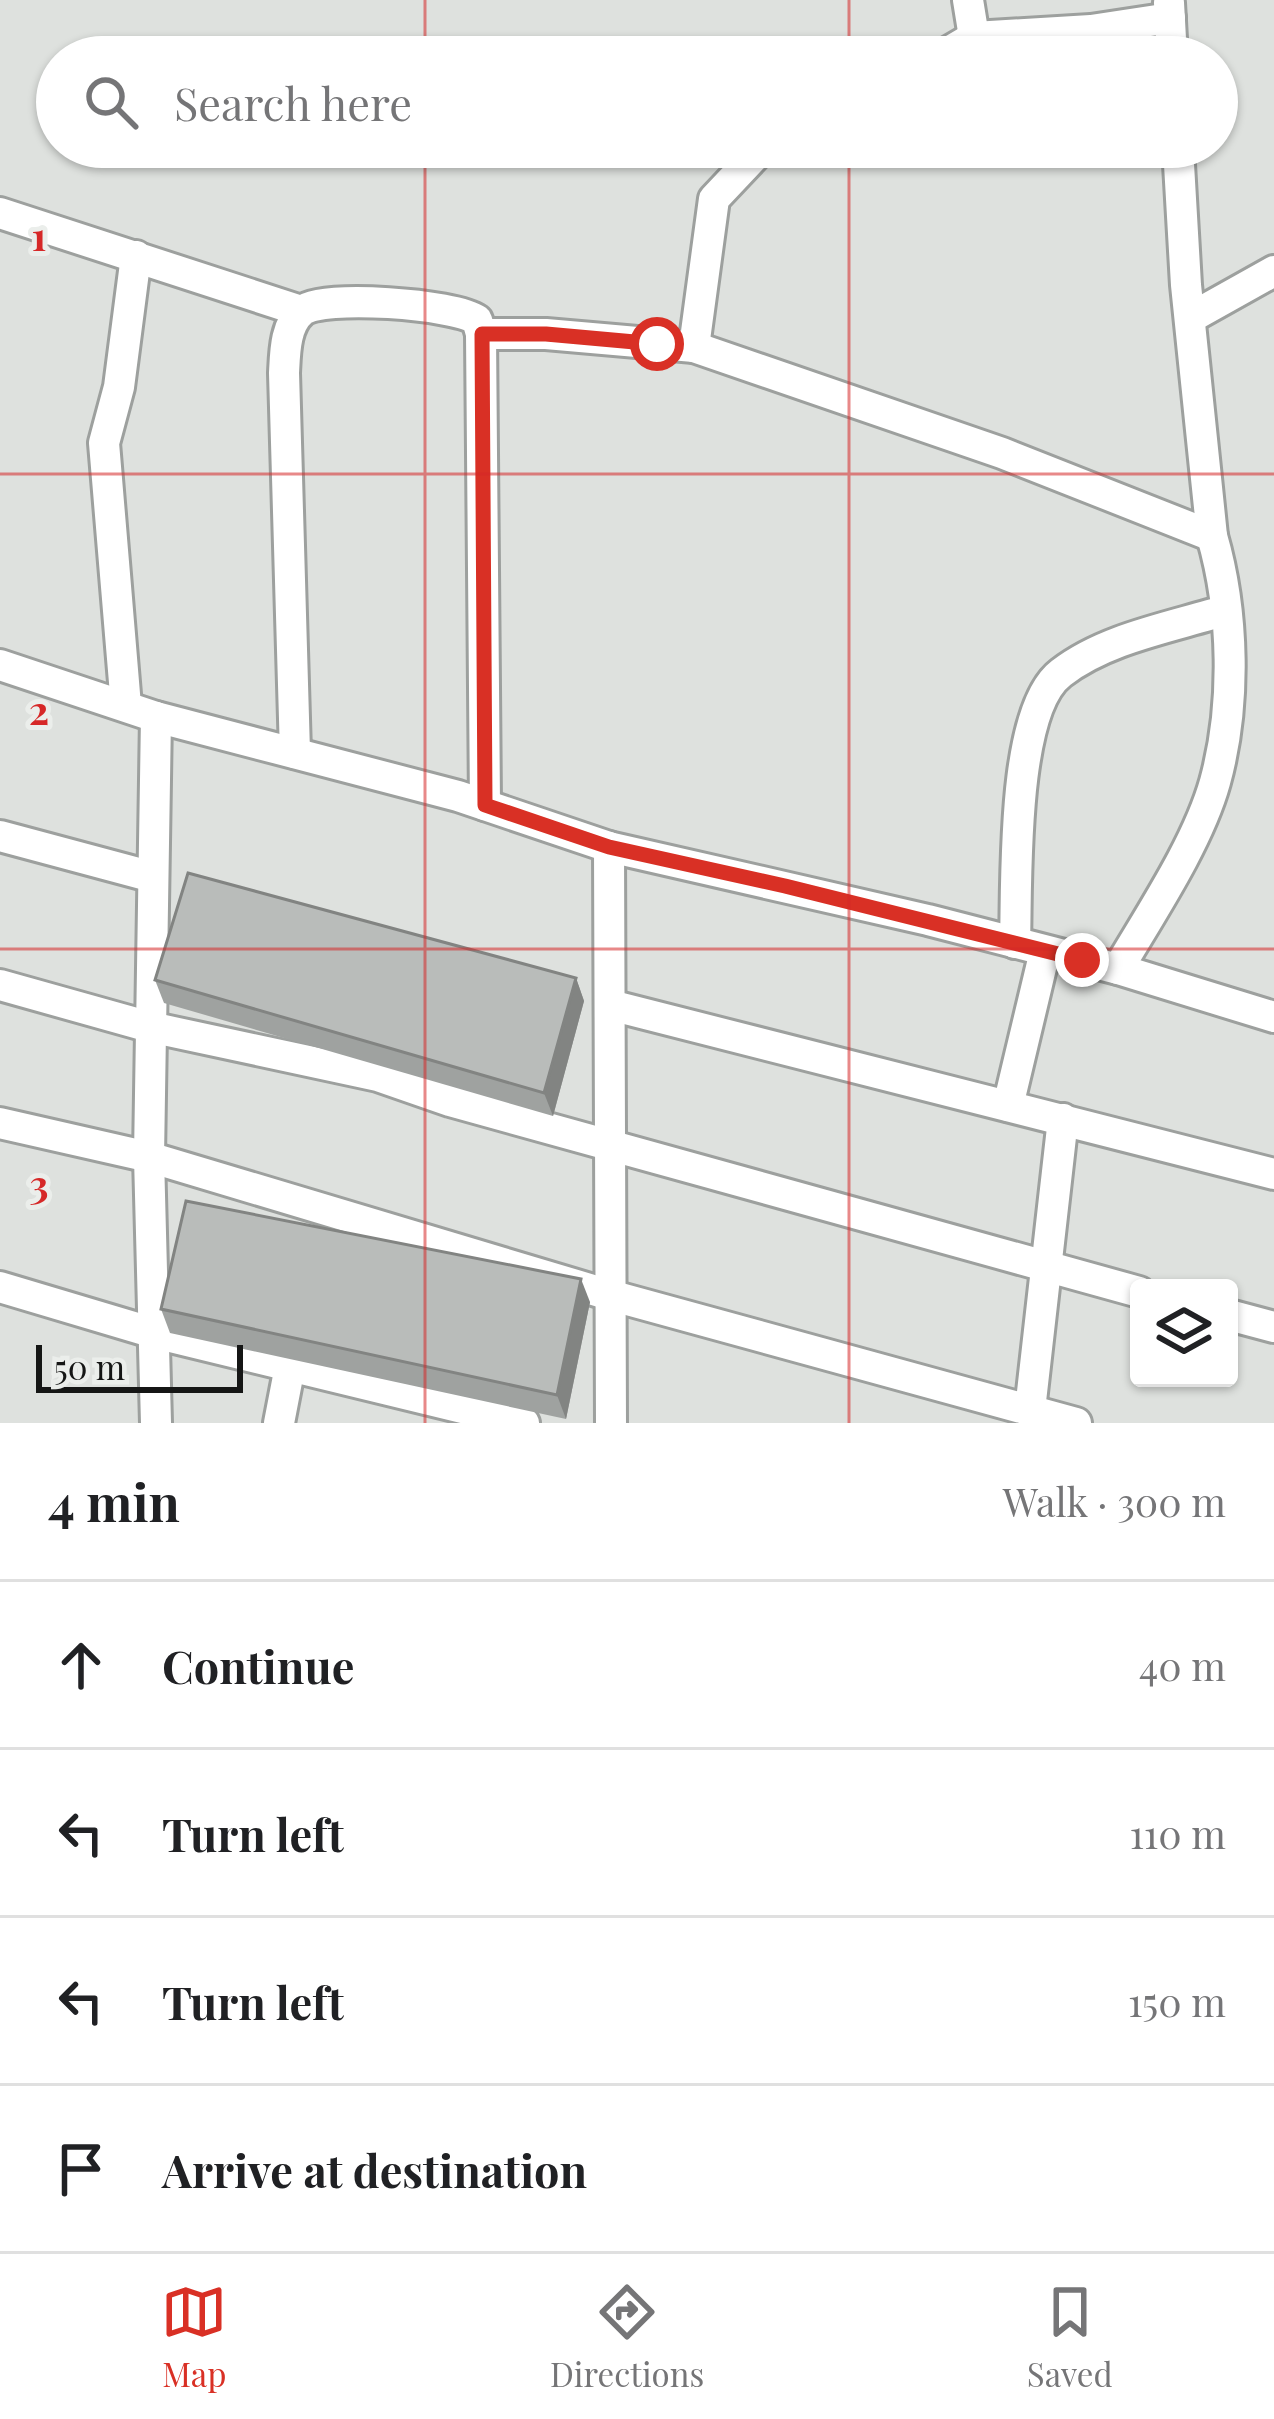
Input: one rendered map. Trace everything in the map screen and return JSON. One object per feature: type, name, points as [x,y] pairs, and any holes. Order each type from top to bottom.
[{"type":"street","points":[[968,0],[974,36]]},
{"type":"street","points":[[991,36],[1091,30],[1169,9]]},
{"type":"street","points":[[694,347],[714,200],[744,168]]},
{"type":"street","points":[[1118,969],[1179,864],[1215,782],[1231,674],[1223,573],[1212,536],[1179,168]]},
{"type":"street","points":[[0,213],[301,311]]},
{"type":"street","points":[[126,706],[104,442],[119,387],[136,256]]},
{"type":"street","points":[[1190,319],[1274,272]]},
{"type":"street","points":[[296,753],[286,341],[301,311],[321,301],[455,310],[477,320],[482,334],[485,805]]},
{"type":"street","points":[[482,334],[546,334],[694,347],[1002,453],[1212,536]]},
{"type":"street","points":[[1008,1106],[1030,947],[1020,782],[1042,697],[1056,676],[1090,654],[1226,610]]},
{"type":"street","points":[[0,665],[156,717],[485,805],[609,847],[806,890],[1118,969],[1274,1017]]},
{"type":"street","points":[[156,717],[148,1156],[156,1423]]},
{"type":"street","points":[[0,836],[153,877]]},
{"type":"street","points":[[609,847],[611,1423]]},
{"type":"street","points":[[0,985],[150,1027],[378,1076],[450,1101],[1130,1290]]},
{"type":"street","points":[[610,1005],[1274,1174]]},
{"type":"street","points":[[0,1123],[148,1156],[613,1296],[1051,1418],[1048,1268],[1063,1119]]},
{"type":"street","points":[[0,1287],[154,1333],[524,1423]]},
{"type":"street","points":[[1238,1317],[1274,1327]]},
{"type":"street","points":[[279,1423],[290,1366]]},
{"type":"building","points":[[188,873],[576,978],[544,1093],[155,980]]},
{"type":"building","points":[[186,1201],[581,1279],[557,1395],[161,1309]]},
{"type":"route","points":[[657,344],[546,334],[482,334],[485,805],[609,847],[1082,960]]}]
